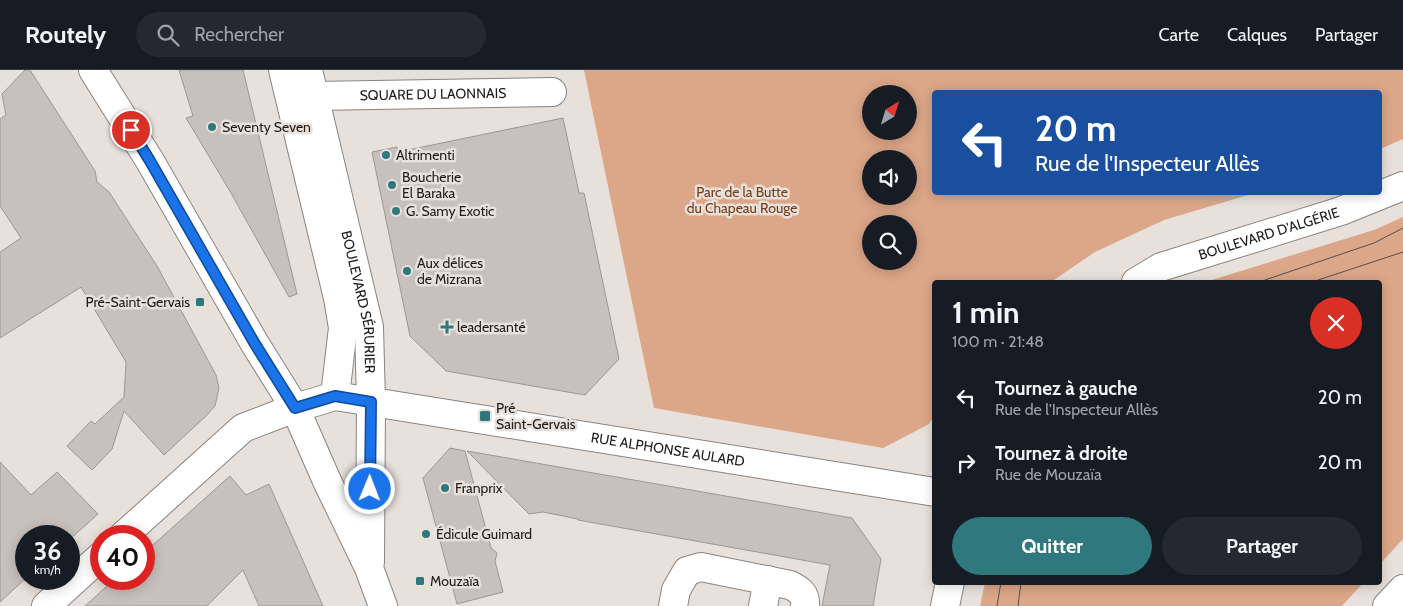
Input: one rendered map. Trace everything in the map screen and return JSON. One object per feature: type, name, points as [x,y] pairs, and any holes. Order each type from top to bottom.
[{"type":"main road","name":"BOULEVARD SÉRURIER","points":[[94,70],[150,161],[255,344],[295,408],[327,481],[369,568],[383,606]]},
{"type":"main road","name":"BOULEVARD SÉRURIER","points":[[283,70],[338,298],[343,328],[335,396]]},
{"type":"main road","name":"BOULEVARD SÉRURIER","points":[[311,83],[369,327],[371,402],[369,568]]},
{"type":"main road","name":"SQUARE DU LAONNAIS","points":[[311,83],[552,92]]},
{"type":"main road","name":"BOULEVARD D'ALGÉRIE","points":[[1382,195],[1403,186]]},
{"type":"main road","name":"BOULEVARD D'ALGÉRIE","points":[[1139,280],[1161,267],[1341,212],[1382,195]]},
{"type":"main road","points":[[135,525],[243,428],[295,408],[335,396]]},
{"type":"main road","name":"RUE ALPHONSE AULARD","points":[[335,396],[932,492]]},
{"type":"main road","points":[[46,606],[90,566]]},
{"type":"main road","points":[[673,606],[676,590],[688,571],[701,567],[766,593],[790,584],[799,589],[803,594],[805,606]]},
{"type":"main road","points":[[945,606],[949,585]]},
{"type":"main road","points":[[1387,606],[1403,589]]},
{"type":"green space","name":"Parc de la Butte du Chapeau Rouge","points":[[584,70],[1403,70],[1403,139],[1382,148],[1382,90],[932,90],[932,195],[1248,195],[1164,220],[1095,252],[1054,280],[932,280],[932,419],[929,424],[883,448],[654,408]]},
{"type":"green space","points":[[1403,217],[1403,539],[1382,562],[1382,280],[1212,280],[1374,230]]},
{"type":"green space","points":[[985,585],[1361,585],[1342,606],[980,606]]},
{"type":"building","points":[[25,70],[30,70],[95,171],[97,182],[109,192],[157,266],[216,375],[219,388],[215,406],[164,455],[124,411],[112,449],[92,470],[67,446],[91,421],[95,424],[124,397],[126,362],[81,287],[0,338],[0,252],[21,238],[0,206],[0,119],[6,115],[2,94]]},
{"type":"building","points":[[179,70],[243,70],[297,294],[289,297],[231,193],[186,118],[193,116]]},
{"type":"building","points":[[563,118],[579,193],[584,193],[619,359],[585,395],[446,371],[410,336],[372,152],[397,147],[398,152]]},
{"type":"building","points":[[450,448],[465,451],[491,548],[497,553],[495,561],[503,592],[457,604],[423,478]]},
{"type":"building","points":[[467,451],[852,518],[881,559],[873,606],[822,606],[830,565],[578,520],[543,512],[529,514]]},
{"type":"building","points":[[0,462],[31,495],[57,472],[98,514],[80,530],[80,525],[15,525],[15,588],[0,602]]},
{"type":"building","points":[[230,476],[246,495],[269,484],[323,606],[259,606],[243,570],[207,606],[85,606],[103,590],[155,590],[155,543]]},
{"type":"tram line","points":[[1265,280],[1374,243],[1403,228]]},
{"type":"tram line","points":[[1318,280],[1403,252]]},
{"type":"tram line","points":[[997,606],[1000,585]]},
{"type":"tram line","points":[[1018,606],[1021,585]]},
{"type":"place","name":"Seventy Seven","points":[[212,127]]},
{"type":"place","name":"Altrimenti","points":[[386,155]]},
{"type":"place","name":"Boucherie El Baraka","points":[[392,185]]},
{"type":"place","name":"G. Samy Exotic","points":[[396,211]]},
{"type":"place","name":"Aux délices de Mizrana","points":[[407,271]]},
{"type":"place","name":"Pré-Saint-Gervais","points":[[200,302]]},
{"type":"place","name":"leadersanté","points":[[447,327]]},
{"type":"place","name":"Pré Saint-Gervais","points":[[485,416]]},
{"type":"place","name":"Franprix","points":[[445,488]]},
{"type":"place","name":"Édicule Guimard","points":[[426,534]]},
{"type":"place","name":"Mouzaïa","points":[[420,581]]},
{"type":"route","points":[[131,130],[255,344],[295,408],[335,396],[371,402],[370,489]]}]
